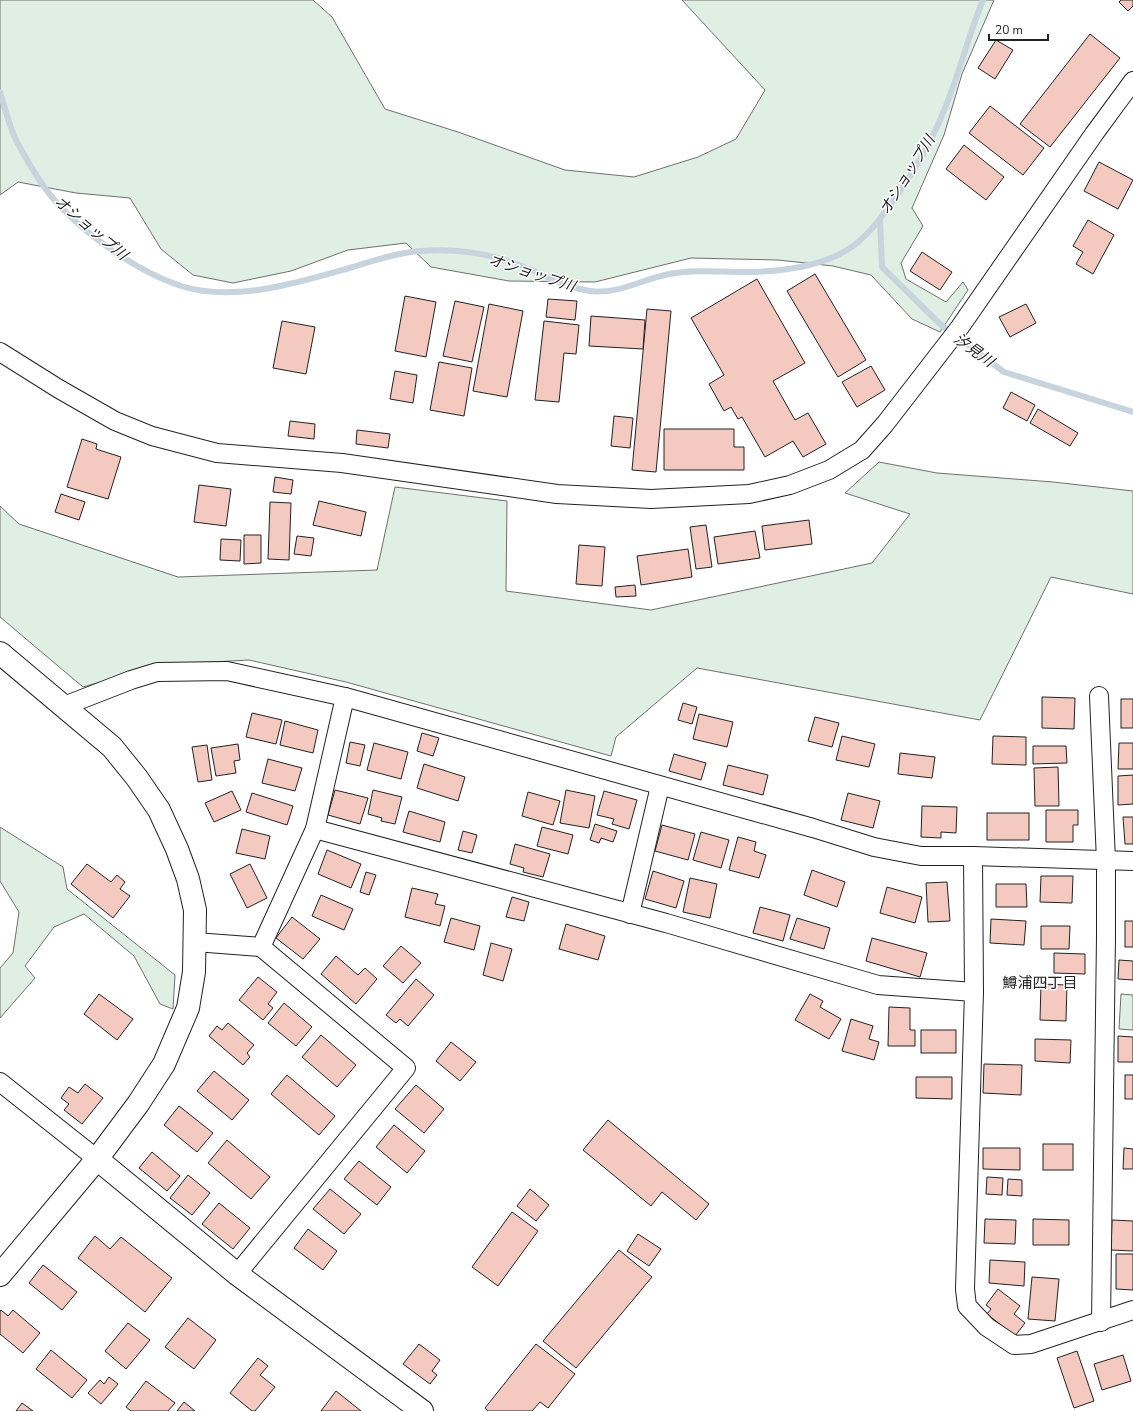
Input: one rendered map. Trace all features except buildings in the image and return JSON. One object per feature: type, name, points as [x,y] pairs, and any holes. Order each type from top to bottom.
[{"type":"street","points":[[0,352],[59,389],[116,421],[152,436],[217,453],[342,463],[557,494],[651,499],[749,494],[790,485],[829,470],[862,450],[885,424],[960,327],[1094,134],[1133,81]]},
{"type":"street","points":[[0,653],[112,747],[137,778],[159,810],[177,849],[188,879],[195,910],[194,972],[188,1008],[178,1035],[164,1064],[138,1104],[97,1159],[0,1275]]},
{"type":"street","points":[[64,706],[131,680],[157,672],[228,671],[345,698],[813,828],[874,847],[921,856],[973,856],[1133,861]]},
{"type":"street","points":[[1099,696],[1106,860],[1101,1322]]},
{"type":"street","points":[[261,947],[315,829],[345,698]]},
{"type":"street","points":[[630,914],[660,786]]},
{"type":"street","points":[[315,829],[666,923],[878,985],[974,992]]},
{"type":"street","points":[[973,856],[974,992],[965,1289],[967,1306],[987,1326],[1014,1345],[1031,1344],[1101,1322],[1133,1310]]},
{"type":"street","points":[[195,942],[261,947],[406,1068],[237,1274]]},
{"type":"street","points":[[0,1082],[97,1159],[237,1274],[422,1411]]},
{"type":"green space","points":[[0,0],[313,0],[332,17],[385,109],[458,132],[565,170],[634,177],[698,157],[736,139],[765,90],[682,0],[994,0],[962,74],[944,135],[912,208],[923,226],[901,263],[906,279],[946,302],[963,282],[968,290],[940,332],[912,319],[871,275],[833,266],[778,260],[691,258],[595,282],[509,281],[431,267],[406,243],[348,250],[291,271],[233,283],[193,275],[161,249],[130,198],[76,193],[18,182],[0,195]]},
{"type":"green space","points":[[879,462],[937,473],[1053,482],[1133,491],[1133,594],[1051,577],[980,720],[697,668],[616,737],[611,756],[346,682],[249,660],[160,665],[83,687],[0,617],[0,506],[19,524],[178,577],[377,570],[395,487],[507,501],[506,591],[651,610],[872,563],[910,514],[845,493]]},
{"type":"green space","points":[[0,827],[63,867],[67,889],[175,975],[173,1009],[160,1004],[134,956],[84,914],[54,927],[25,966],[35,978],[0,1018],[0,968],[13,953],[19,912],[0,881]]},
{"type":"green space","points":[[1121,994],[1133,995],[1133,1030],[1119,1029]]},
{"type":"waterway","name":"オショップ川","points":[[0,92],[16,140],[45,189],[57,203],[83,228],[114,252],[148,272],[181,286],[202,291],[245,291],[311,279],[394,255],[420,251],[445,250],[471,252],[496,257],[563,284],[600,292],[620,289],[659,276],[678,272],[757,272],[797,268],[823,261],[854,246],[871,230],[908,179],[924,152],[950,95],[983,0]]},
{"type":"waterway","name":"汐見川","points":[[880,219],[882,267],[940,324],[1004,372],[1133,412]]},
{"type":"district","name":"鱒浦四丁目","points":[[1040,983]]}]
